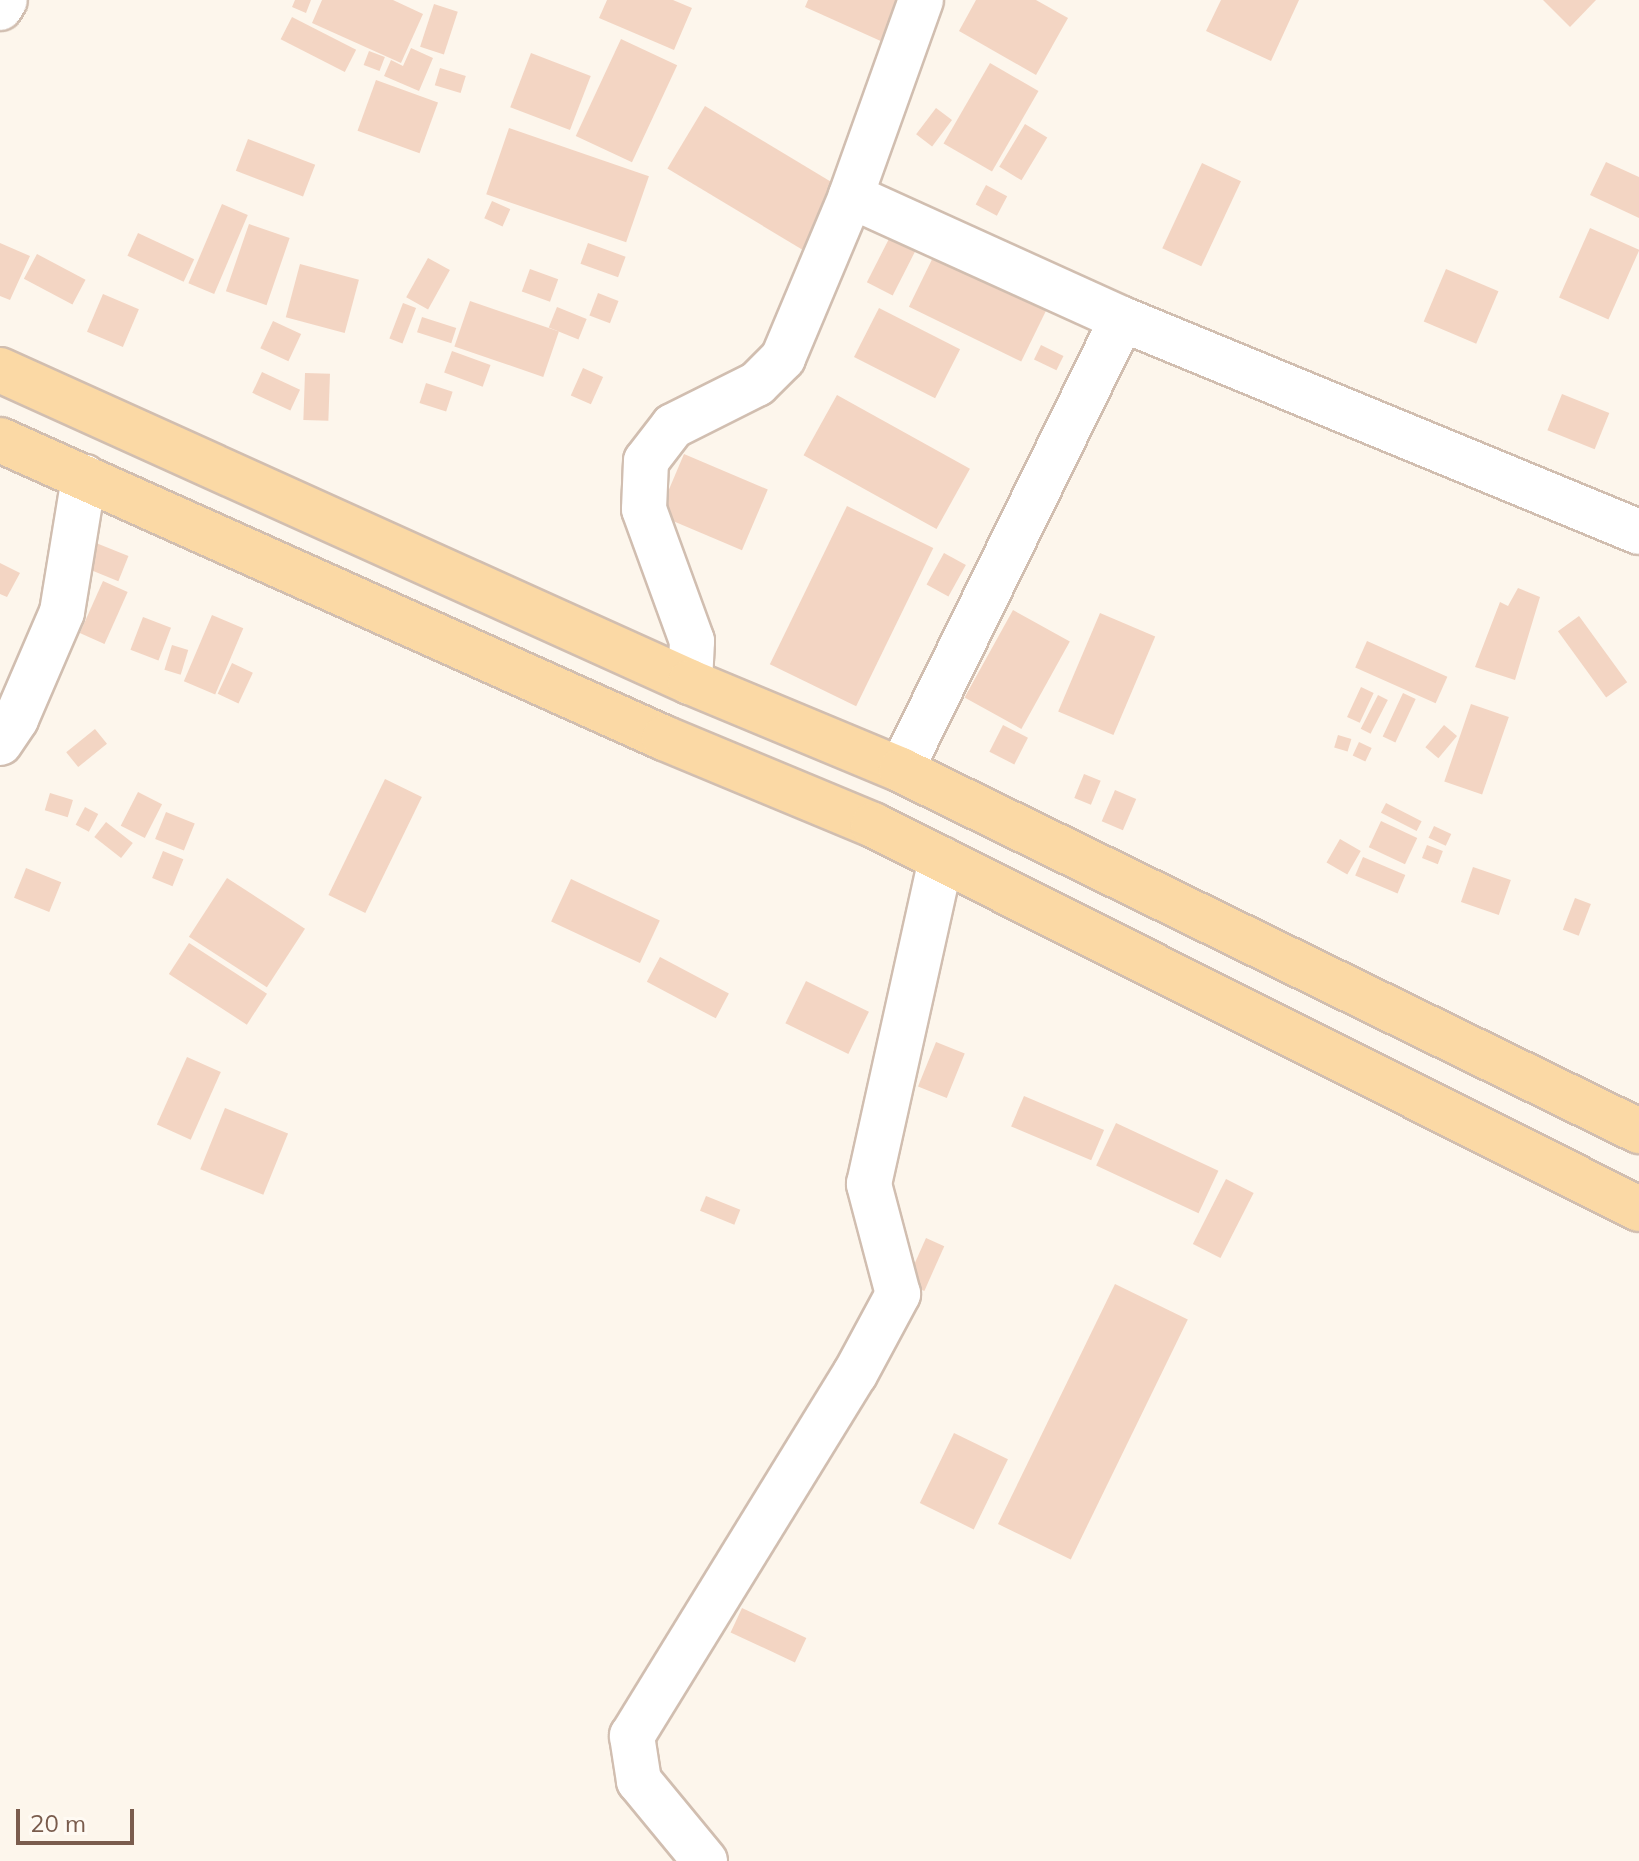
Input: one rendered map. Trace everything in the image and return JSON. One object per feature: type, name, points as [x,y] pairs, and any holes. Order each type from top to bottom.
[{"type":"main road","points":[[0,370],[690,682],[901,770],[1639,1131]]},
{"type":"main road","points":[[0,440],[941,859],[1639,1209]]},
{"type":"street","points":[[0,8],[5,0]]},
{"type":"street","points":[[690,682],[692,641],[644,509],[646,461],[673,426],[757,384],[783,358],[851,196],[921,0]]},
{"type":"street","points":[[851,196],[1122,319],[1639,532]]},
{"type":"street","points":[[901,770],[1122,319]]},
{"type":"street","points":[[0,743],[16,719],[62,612],[84,477]]},
{"type":"street","points":[[705,1861],[639,1781],[632,1736],[855,1374],[898,1294],[869,1184],[941,859]]},
{"type":"building","points":[[295,0],[311,0],[306,13],[292,7]]},
{"type":"building","points":[[322,0],[393,0],[423,14],[401,63],[312,23]]},
{"type":"building","points":[[607,0],[673,0],[692,8],[674,50],[599,18]]},
{"type":"building","points":[[808,0],[915,0],[894,47],[805,7]]},
{"type":"building","points":[[976,0],[1036,0],[1068,18],[1036,75],[959,31]]},
{"type":"building","points":[[1221,0],[1299,0],[1271,61],[1206,31]]},
{"type":"building","points":[[1543,0],[1596,0],[1570,27]]},
{"type":"building","points":[[434,4],[458,12],[444,55],[420,47]]},
{"type":"building","points":[[292,17],[356,50],[345,72],[281,39]]},
{"type":"building","points":[[621,39],[677,65],[632,162],[576,136]]},
{"type":"building","points":[[411,48],[433,58],[419,91],[384,76],[391,60],[403,66]]},
{"type":"building","points":[[369,51],[385,57],[379,71],[364,65]]},
{"type":"building","points":[[531,53],[591,76],[570,130],[510,107]]},
{"type":"building","points":[[990,63],[1038,91],[992,172],[944,144]]},
{"type":"building","points":[[440,68],[466,76],[461,93],[435,85]]},
{"type":"building","points":[[376,80],[438,103],[420,153],[358,131]]},
{"type":"building","points":[[705,106],[843,189],[805,251],[667,169]]},
{"type":"building","points":[[936,108],[952,120],[932,146],[916,134]]},
{"type":"building","points":[[1025,124],[1047,137],[1022,180],[999,167]]},
{"type":"building","points":[[509,128],[649,176],[626,242],[486,194]]},
{"type":"building","points":[[248,139],[315,165],[303,197],[236,171]]},
{"type":"building","points":[[1606,162],[1639,177],[1639,218],[1590,195]]},
{"type":"building","points":[[1202,163],[1241,181],[1201,266],[1162,248]]},
{"type":"building","points":[[986,185],[1007,196],[997,216],[976,204]]},
{"type":"building","points":[[492,201],[510,209],[503,226],[484,218]]},
{"type":"building","points":[[222,204],[248,215],[214,294],[188,283]]},
{"type":"building","points":[[249,224],[290,238],[267,305],[226,291]]},
{"type":"building","points":[[895,227],[921,240],[893,295],[867,282]]},
{"type":"building","points":[[1590,228],[1639,250],[1608,319],[1559,297]]},
{"type":"building","points":[[138,233],[194,259],[184,282],[127,256]]},
{"type":"building","points":[[0,243],[30,256],[10,300],[0,296]]},
{"type":"building","points":[[588,243],[626,257],[618,277],[580,264]]},
{"type":"building","points":[[940,243],[1052,298],[1021,362],[909,307]]},
{"type":"building","points":[[37,254],[86,280],[72,305],[24,279]]},
{"type":"building","points":[[428,258],[450,270],[428,309],[406,297]]},
{"type":"building","points":[[300,264],[359,280],[345,333],[286,317]]},
{"type":"building","points":[[530,269],[558,279],[550,302],[522,292]]},
{"type":"building","points":[[1446,269],[1498,291],[1476,344],[1424,321]]},
{"type":"building","points":[[598,293],[619,301],[610,323],[589,315]]},
{"type":"building","points":[[103,294],[139,309],[123,347],[87,332]]},
{"type":"building","points":[[470,301],[559,332],[543,377],[454,346]]},
{"type":"building","points":[[403,303],[416,308],[402,343],[389,338]]},
{"type":"building","points":[[557,307],[587,319],[578,339],[549,327]]},
{"type":"building","points":[[879,308],[960,349],[935,398],[854,357]]},
{"type":"building","points":[[422,317],[456,328],[451,343],[417,332]]},
{"type":"building","points":[[273,321],[301,334],[288,361],[260,348]]},
{"type":"building","points":[[1041,345],[1063,356],[1056,370],[1034,359]]},
{"type":"building","points":[[452,351],[491,365],[483,387],[444,373]]},
{"type":"building","points":[[583,368],[603,377],[591,404],[571,395]]},
{"type":"building","points":[[262,372],[300,390],[290,411],[252,393]]},
{"type":"building","points":[[305,373],[330,374],[328,421],[303,420]]},
{"type":"building","points":[[426,383],[453,392],[446,412],[420,403]]},
{"type":"building","points":[[1562,394],[1609,413],[1595,449],[1547,430]]},
{"type":"building","points":[[837,395],[970,469],[936,529],[804,455]]},
{"type":"building","points":[[684,454],[768,490],[742,550],[658,515]]},
{"type":"building","points":[[847,506],[933,548],[856,706],[770,664]]},
{"type":"building","points":[[96,543],[128,556],[118,581],[86,568]]},
{"type":"building","points":[[944,553],[966,565],[948,597],[927,584]]},
{"type":"building","points":[[0,563],[20,573],[7,597],[0,594]]},
{"type":"building","points":[[103,581],[128,592],[104,644],[80,633]]},
{"type":"building","points":[[1518,588],[1540,597],[1515,680],[1475,667],[1500,602],[1508,606]]},
{"type":"building","points":[[1013,610],[1070,642],[1021,729],[965,697]]},
{"type":"building","points":[[1100,613],[1155,636],[1113,735],[1058,711]]},
{"type":"building","points":[[212,615],[243,628],[215,695],[184,681]]},
{"type":"building","points":[[1579,616],[1627,682],[1606,698],[1558,631]]},
{"type":"building","points":[[143,617],[171,628],[158,660],[130,650]]},
{"type":"building","points":[[1367,641],[1447,677],[1436,703],[1355,667]]},
{"type":"building","points":[[172,645],[188,650],[181,675],[164,670]]},
{"type":"building","points":[[232,663],[253,673],[238,704],[218,694]]},
{"type":"building","points":[[1361,687],[1374,693],[1360,723],[1347,717]]},
{"type":"building","points":[[1403,693],[1416,699],[1395,742],[1383,737]]},
{"type":"building","points":[[1378,695],[1388,700],[1371,734],[1361,729]]},
{"type":"building","points":[[1471,704],[1509,717],[1482,795],[1444,782]]},
{"type":"building","points":[[1003,725],[1028,738],[1014,764],[989,752]]},
{"type":"building","points":[[1444,725],[1457,736],[1438,758],[1425,747]]},
{"type":"building","points":[[95,729],[107,744],[78,767],[66,752]]},
{"type":"building","points":[[1338,735],[1351,739],[1348,752],[1334,747]]},
{"type":"building","points":[[1359,742],[1372,748],[1365,762],[1353,756]]},
{"type":"building","points":[[1084,774],[1101,781],[1091,805],[1074,798]]},
{"type":"building","points":[[385,779],[422,797],[365,913],[328,895]]},
{"type":"building","points":[[1115,790],[1136,799],[1123,830],[1102,821]]},
{"type":"building","points":[[138,792],[162,804],[145,838],[121,826]]},
{"type":"building","points":[[50,793],[73,800],[68,817],[45,810]]},
{"type":"building","points":[[1386,803],[1422,821],[1417,831],[1381,813]]},
{"type":"building","points":[[85,807],[98,814],[89,832],[76,825]]},
{"type":"building","points":[[166,812],[195,824],[184,851],[155,839]]},
{"type":"building","points":[[1381,821],[1417,838],[1405,864],[1369,847]]},
{"type":"building","points":[[106,822],[133,843],[121,858],[94,837]]},
{"type":"building","points":[[1434,826],[1451,834],[1446,846],[1429,838]]},
{"type":"building","points":[[1340,839],[1361,851],[1347,874],[1326,862]]},
{"type":"building","points":[[1427,845],[1443,851],[1438,864],[1422,858]]},
{"type":"building","points":[[163,851],[183,859],[173,886],[152,878]]},
{"type":"building","points":[[1363,857],[1405,875],[1398,893],[1355,875]]},
{"type":"building","points":[[1473,867],[1511,880],[1499,915],[1461,902]]},
{"type":"building","points":[[26,868],[61,882],[49,912],[14,898]]},
{"type":"building","points":[[227,878],[305,929],[267,987],[189,937]]},
{"type":"building","points":[[571,879],[660,920],[640,963],[551,922]]},
{"type":"building","points":[[1575,898],[1591,904],[1579,936],[1563,930]]},
{"type":"building","points":[[189,943],[267,994],[247,1025],[169,974]]},
{"type":"building","points":[[660,957],[729,994],[716,1018],[647,982]]},
{"type":"building","points":[[806,981],[869,1012],[848,1054],[785,1023]]},
{"type":"building","points":[[936,1042],[965,1054],[947,1098],[918,1087]]},
{"type":"building","points":[[187,1057],[221,1072],[191,1140],[157,1125]]},
{"type":"building","points":[[1024,1096],[1104,1130],[1091,1160],[1011,1126]]},
{"type":"building","points":[[225,1108],[288,1133],[263,1195],[200,1169]]},
{"type":"building","points":[[1116,1123],[1218,1171],[1199,1213],[1096,1166]]},
{"type":"building","points":[[1226,1179],[1254,1193],[1220,1258],[1193,1244]]},
{"type":"building","points":[[706,1196],[740,1210],[734,1225],[700,1211]]},
{"type":"building","points":[[926,1238],[944,1246],[924,1291],[906,1283]]},
{"type":"building","points":[[1115,1284],[1188,1320],[1071,1559],[998,1524]]},
{"type":"building","points":[[954,1433],[1008,1459],[974,1529],[920,1503]]},
{"type":"building","points":[[742,1608],[806,1638],[795,1662],[731,1632]]}]
